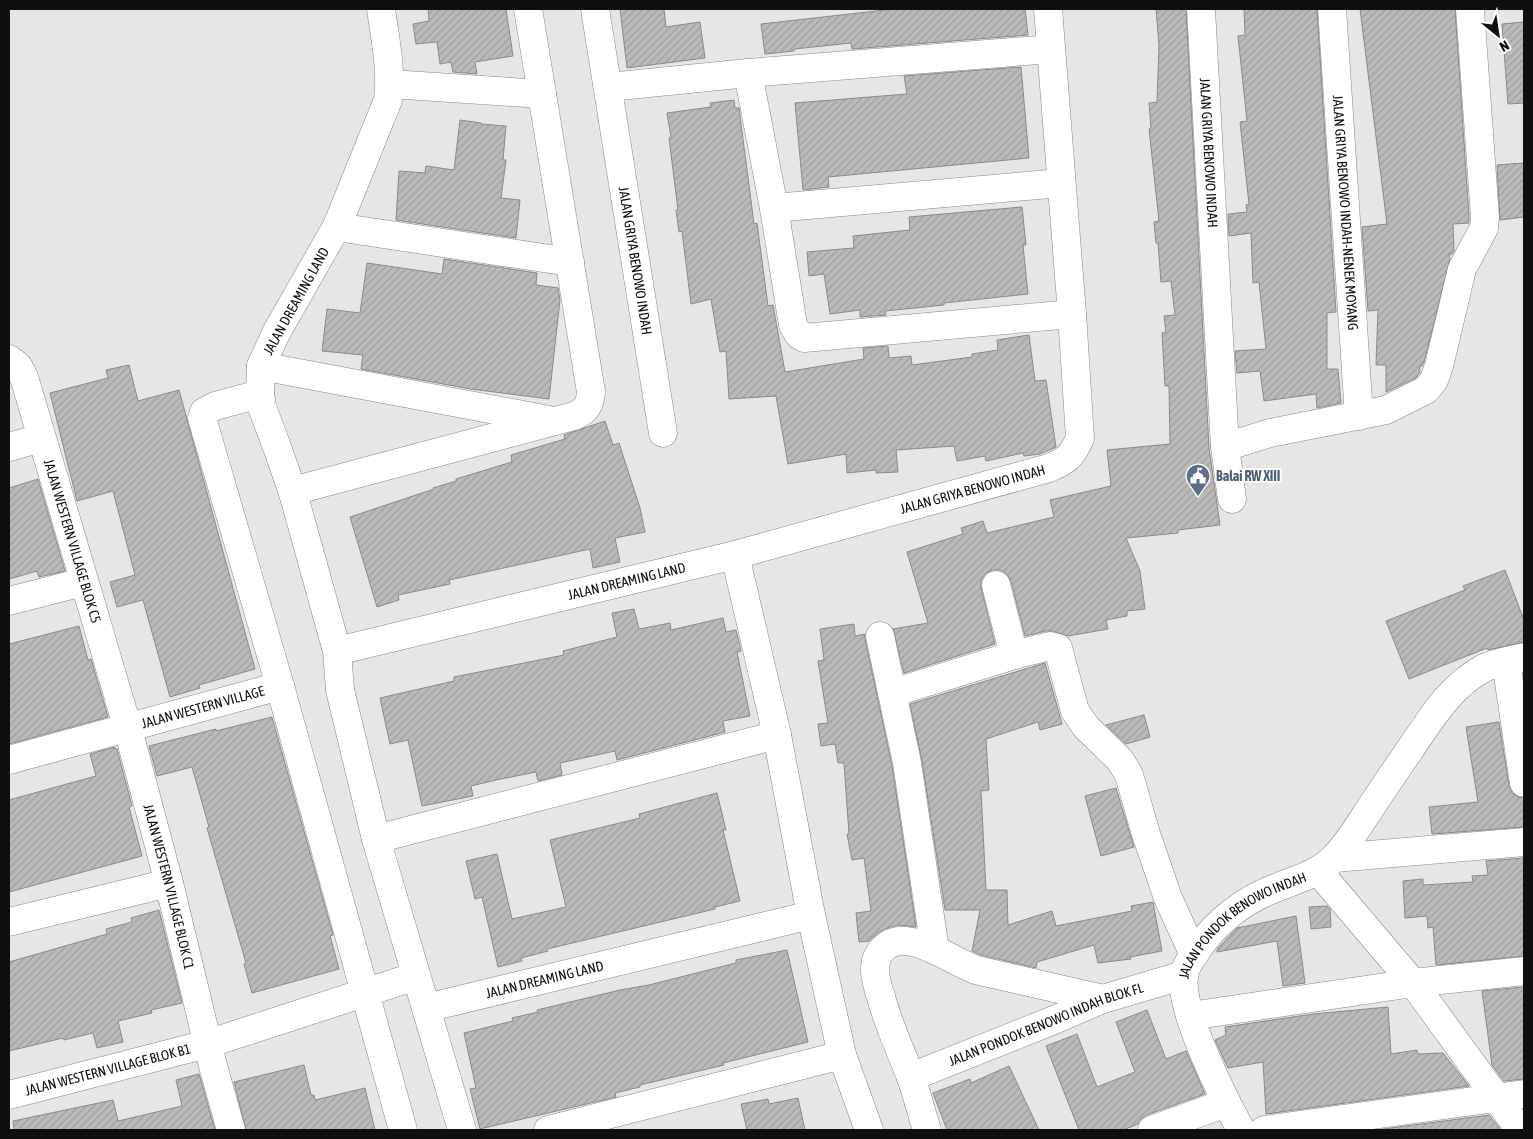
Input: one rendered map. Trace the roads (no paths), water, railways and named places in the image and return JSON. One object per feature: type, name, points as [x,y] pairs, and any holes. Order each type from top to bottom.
[{"type":"street","name":"JALAN DREAMING LAND","points":[[380,9],[388,61],[390,84],[388,100],[337,226],[276,332],[261,366],[555,421]]},
{"type":"street","name":"JALAN DREAMING LAND","points":[[293,493],[300,489],[555,421],[584,412],[590,403],[591,392],[528,9]]},
{"type":"street","name":"JALAN GRIYA BENOWO INDAH","points":[[595,9],[609,87],[663,434]]},
{"type":"street","name":"JALAN GRIYA BENOWO INDAH","points":[[735,555],[1050,468],[1063,462],[1073,453],[1080,438],[1048,9]]},
{"type":"street","name":"JALAN GRIYA BENOWO INDAH","points":[[1201,9],[1225,447],[1232,499]]},
{"type":"street","name":"JALAN GRIYA BENOWO INDAH-NENEK MOYANG","points":[[1332,9],[1359,416]]},
{"type":"street","points":[[1225,447],[1270,433],[1386,410],[1426,390],[1430,386],[1439,366],[1462,269],[1484,228],[1485,217],[1470,9]]},
{"type":"street","points":[[609,87],[748,73],[1051,49]]},
{"type":"street","points":[[748,73],[774,208],[793,325],[799,335],[804,338],[1072,314]]},
{"type":"street","points":[[390,84],[542,94]]},
{"type":"street","points":[[774,208],[1061,183]]},
{"type":"street","points":[[337,226],[570,262]]},
{"type":"street","name":"JALAN WESTERN VILLAGE BLOK C5","points":[[9,359],[18,366],[24,377],[83,582],[128,729]]},
{"type":"street","points":[[238,400],[261,366]]},
{"type":"street","points":[[403,1130],[368,991],[202,418],[204,412],[238,400],[262,407],[293,493],[337,651],[340,690],[412,977],[426,1008],[462,1130]]},
{"type":"street","points":[[9,446],[41,438]]},
{"type":"street","name":"JALAN DREAMING LAND","points":[[337,651],[735,555]]},
{"type":"street","points":[[735,555],[777,735],[811,915],[842,1055],[869,1130]]},
{"type":"street","points":[[9,601],[83,582]]},
{"type":"street","points":[[996,585],[1014,655]]},
{"type":"street","points":[[880,636],[907,763],[935,950]]},
{"type":"street","points":[[892,693],[1014,655],[1050,646],[1058,648],[1075,711],[1086,727],[1120,760],[1129,775],[1146,834],[1189,965]]},
{"type":"street","points":[[1326,865],[1360,824],[1436,711],[1455,690],[1475,673],[1487,666],[1515,659],[1524,783]]},
{"type":"street","name":"JALAN WESTERN VILLAGE","points":[[9,760],[280,686]]},
{"type":"street","name":"JALAN WESTERN VILLAGE BLOK C1","points":[[128,729],[169,883],[207,1044],[231,1130]]},
{"type":"street","points":[[376,839],[777,735]]},
{"type":"street","points":[[1326,865],[1524,842]]},
{"type":"street","name":"JALAN PONDOK BENOWO INDAH","points":[[1241,1130],[1226,1103],[1185,1003],[1189,965],[1206,938],[1219,924],[1238,909],[1270,890],[1326,865],[1520,1130]]},
{"type":"street","points":[[9,922],[169,883]]},
{"type":"street","name":"JALAN DREAMING LAND","points":[[426,1008],[811,915]]},
{"type":"street","points":[[927,1130],[911,1077],[886,1017],[876,980],[875,962],[880,950],[889,944],[906,940],[935,950],[958,963],[976,970],[1102,999]]},
{"type":"street","name":"JALAN PONDOK BENOWO INDAH BLOK FL","points":[[911,1077],[1189,965]]},
{"type":"street","points":[[1190,1016],[1413,983],[1524,971]]},
{"type":"street","name":"JALAN WESTERN VILLAGE BLOK B1","points":[[9,1095],[207,1044],[412,977]]},
{"type":"street","points":[[548,1130],[842,1055]]},
{"type":"street","points":[[1264,1130],[1524,1094]]},
{"type":"street","points":[[1152,1130],[1226,1103]]},
{"type":"place","name":"Balai RW XIII","points":[[1198,497]]}]
